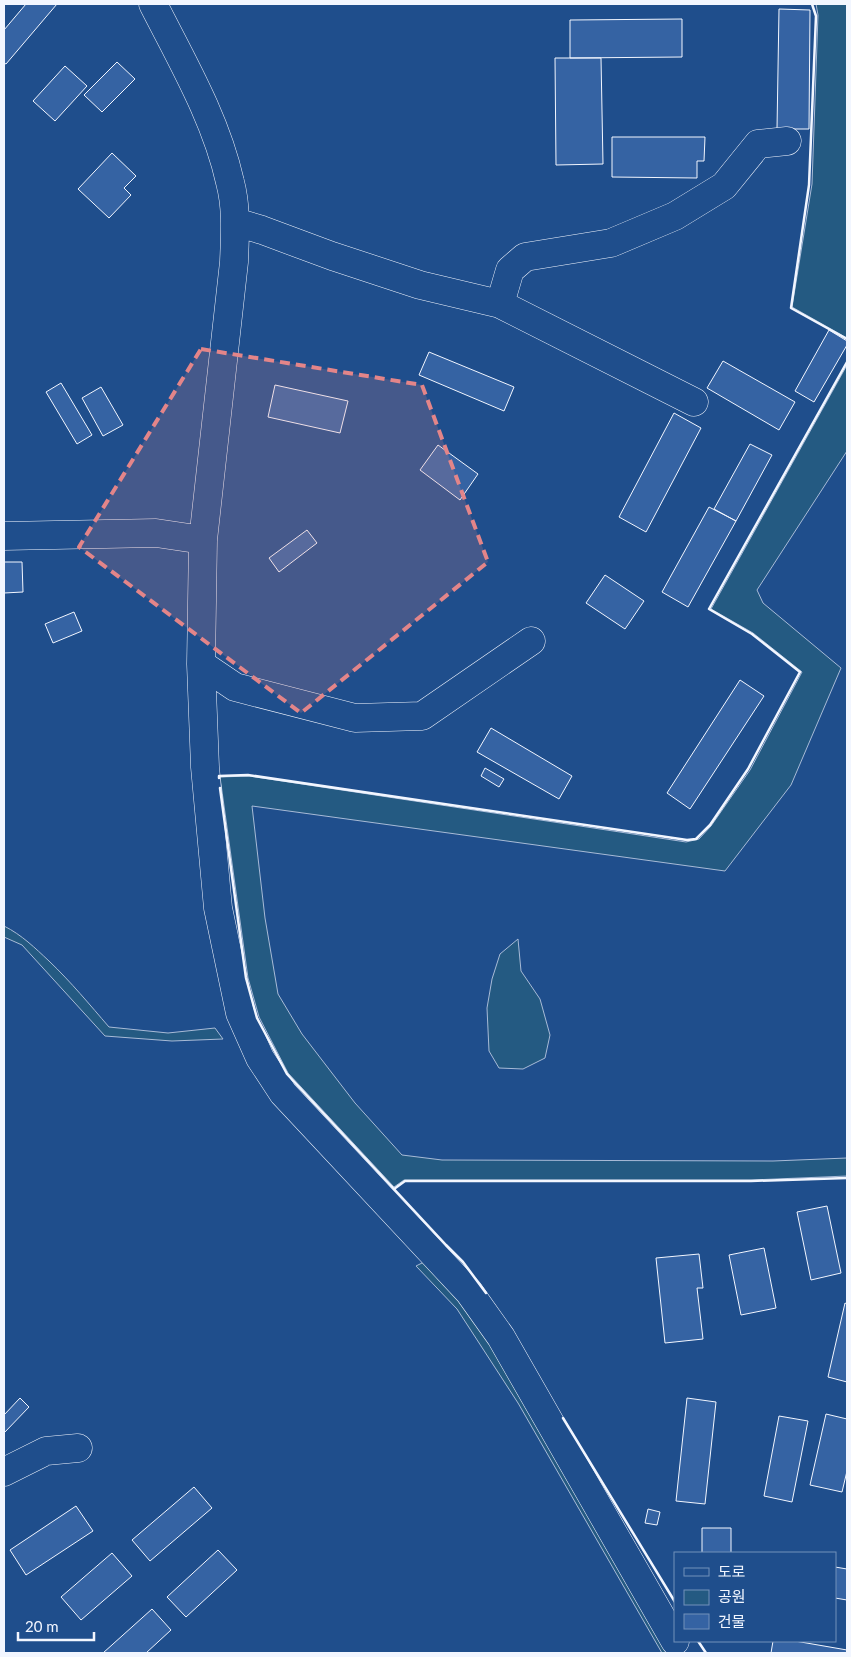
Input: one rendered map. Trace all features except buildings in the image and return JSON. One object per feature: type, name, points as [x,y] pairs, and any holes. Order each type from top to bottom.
[{"type":"street","points":[[153,4],[204,107],[231,183],[236,222],[234,262],[203,540],[201,664],[205,767],[218,908],[240,1013],[260,1058],[283,1093],[469,1292],[490,1322],[525,1379],[674,1639]]},
{"type":"street","points":[[500,304],[510,270],[525,257],[610,243],[675,216],[724,186],[758,144],[787,141]]},
{"type":"street","points":[[236,222],[420,286],[500,304],[694,402]]},
{"type":"street","points":[[4,536],[156,533],[203,540]]},
{"type":"street","points":[[201,664],[235,687],[355,718],[422,716],[531,641]]},
{"type":"street","points":[[4,1472],[46,1451],[78,1448]]},
{"type":"street","points":[[676,1642],[682,1653]]},
{"type":"highlighted area","points":[[201,349],[422,385],[488,562],[301,713],[79,547]]},
{"type":"green space","points":[[816,4],[847,4],[847,338],[792,307],[812,184],[818,15]]},
{"type":"green space","points":[[847,365],[847,451],[757,590],[763,603],[841,668],[791,785],[725,871],[252,806],[265,918],[278,994],[302,1034],[355,1103],[402,1155],[442,1160],[773,1161],[847,1158],[847,1176],[752,1180],[404,1180],[394,1187],[288,1073],[259,1017],[248,978],[220,777],[249,776],[686,842],[699,839],[711,826],[750,770],[802,672],[753,633],[711,609]]},
{"type":"green space","points":[[4,926],[22,938],[49,961],[73,985],[109,1027],[168,1033],[215,1028],[223,1039],[172,1041],[105,1036],[22,945],[4,937]]},
{"type":"green space","points":[[518,939],[521,971],[540,999],[550,1035],[545,1058],[523,1069],[499,1068],[489,1051],[487,1008],[492,979],[500,954]]},
{"type":"green space","points":[[428,1260],[480,1324],[672,1653],[662,1653],[518,1403],[457,1309],[416,1266]]},
{"type":"wall","points":[[812,4],[816,16],[809,185],[791,308],[847,339]]},
{"type":"wall","points":[[219,778],[219,776],[248,775],[687,840],[696,839],[710,825],[748,769],[800,672],[752,634],[709,609],[847,362]]},
{"type":"wall","points":[[220,788],[246,978],[257,1018],[287,1074],[463,1262],[486,1293]]},
{"type":"wall","points":[[394,1189],[405,1181],[751,1181],[847,1178]]},
{"type":"wall","points":[[563,1418],[674,1600]]},
{"type":"wall","points":[[699,1642],[706,1653]]}]
